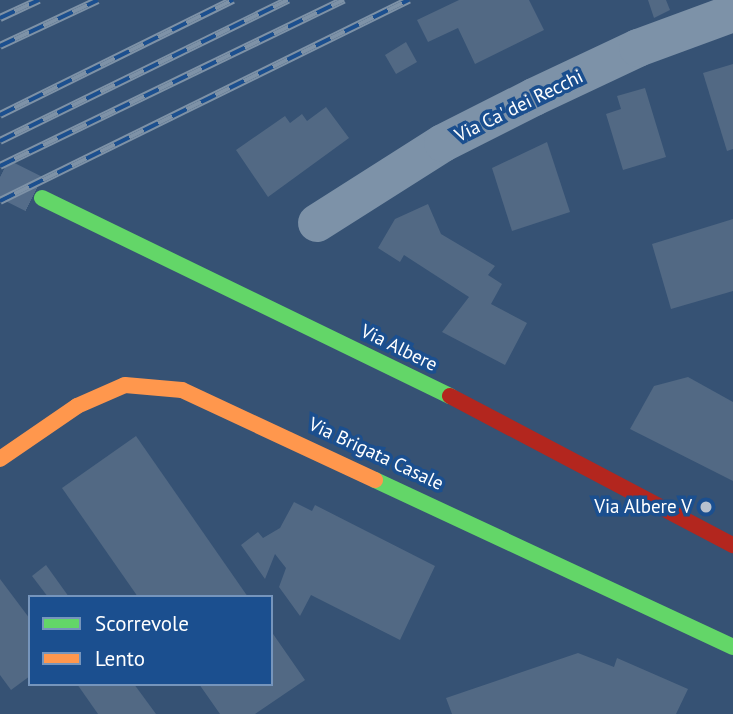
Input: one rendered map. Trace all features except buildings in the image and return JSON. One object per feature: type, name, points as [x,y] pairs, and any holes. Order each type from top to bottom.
[{"type":"street","name":"Via Ca' dei Recchi","points":[[317,223],[443,143],[534,97],[638,48],[733,13]]},
{"type":"street","name":"Via Albere","points":[[42,198],[477,409],[733,545]]},
{"type":"street","name":"Via Brigata Casale","points":[[0,459],[77,407],[125,385],[182,390],[733,647]]},
{"type":"tunnel","points":[[0,177],[42,198]]},
{"type":"railway","points":[[0,18],[39,0]]},
{"type":"railway","points":[[0,46],[98,0]]},
{"type":"railway","points":[[0,115],[233,0]]},
{"type":"railway","points":[[0,141],[288,0]]},
{"type":"railway","points":[[0,166],[344,0]]},
{"type":"railway","points":[[0,201],[409,0]]},
{"type":"traffic: fast","points":[[42,198],[450,396]]},
{"type":"traffic: fast","points":[[375,480],[733,647]]},
{"type":"traffic: slow","points":[[0,459],[77,406],[125,385],[182,390],[375,480]]},
{"type":"traffic: jam","points":[[450,396],[733,545]]},
{"type":"place","name":"Via Albere V","points":[[706,507]]}]
